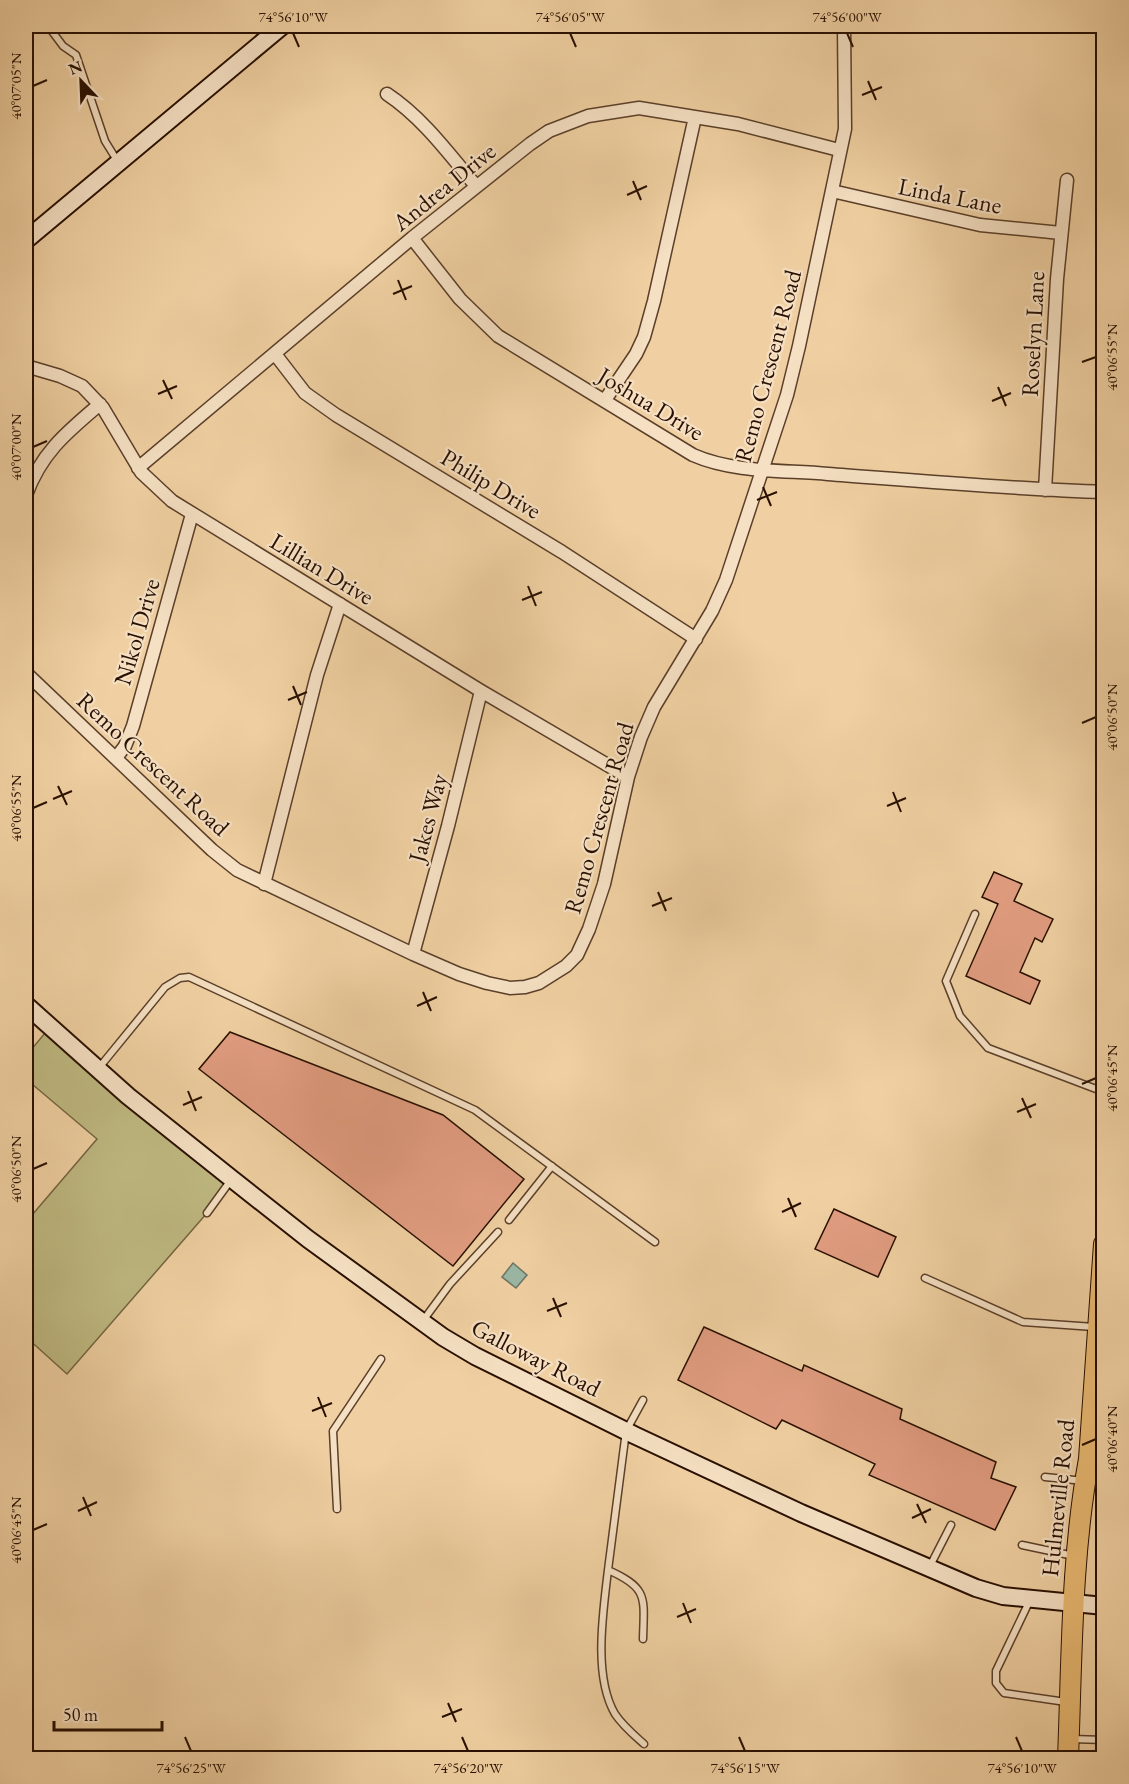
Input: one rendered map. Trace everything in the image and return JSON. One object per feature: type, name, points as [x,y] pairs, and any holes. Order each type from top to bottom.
[{"type":"main road","points":[[26,240],[282,26]]},
{"type":"main road","name":"Galloway Road","points":[[26,1005],[128,1096],[308,1239],[422,1322],[475,1356],[626,1431],[801,1513],[928,1569],[1003,1596],[1104,1606]]},
{"type":"main road","name":"Hulmeville Road","points":[[1068,1749],[1077,1556],[1089,1459],[1104,1244]]},
{"type":"street","name":"Remo Crescent Road","points":[[26,673],[212,850],[237,870],[413,954],[459,974],[487,983],[510,988],[525,987],[539,983],[566,966],[577,955],[589,929],[604,884],[628,777],[641,737],[654,707],[712,611],[726,580],[787,395],[845,129],[844,26]]},
{"type":"street","points":[[387,94],[428,128],[476,186]]},
{"type":"street","name":"Andrea Drive","points":[[138,468],[412,238],[549,131],[588,116],[639,108],[738,124],[839,150]]},
{"type":"street","points":[[605,400],[644,338],[695,117]]},
{"type":"street","name":"Roselyn Lane","points":[[1045,490],[1061,233],[1067,180]]},
{"type":"street","name":"Linda Lane","points":[[832,191],[980,225],[1061,233]]},
{"type":"street","name":"Joshua Drive","points":[[412,238],[460,299],[498,336],[700,458],[727,465],[764,469],[1045,490],[1104,492]]},
{"type":"street","name":"Philip Drive","points":[[275,354],[305,393],[336,415],[543,540],[696,639]]},
{"type":"street","name":"Lillian Drive","points":[[26,366],[60,376],[82,386],[100,404],[138,468],[154,486],[192,514],[481,692],[628,777]]},
{"type":"street","points":[[26,495],[34,473],[58,440],[100,404]]},
{"type":"street","name":"Nikol Drive","points":[[116,758],[125,746],[133,726],[192,514]]},
{"type":"street","points":[[264,884],[317,675],[340,604]]},
{"type":"street","name":"Jakes Way","points":[[413,954],[481,692]]},
{"type":"lane","points":[[48,26],[63,46],[76,55],[105,141],[118,163]]},
{"type":"lane","points":[[975,914],[946,981],[960,1016],[988,1048],[1104,1092]]},
{"type":"lane","points":[[98,1069],[165,987],[180,978],[189,976],[475,1110],[655,1242]]},
{"type":"lane","points":[[509,1220],[552,1167]]},
{"type":"lane","points":[[207,1214],[232,1179]]},
{"type":"lane","points":[[422,1322],[450,1284],[498,1232]]},
{"type":"lane","points":[[925,1278],[1023,1322],[1098,1328]]},
{"type":"lane","points":[[337,1509],[333,1431],[381,1359]]},
{"type":"lane","points":[[643,1400],[626,1431],[608,1570],[603,1636],[603,1680],[615,1714],[644,1744]]},
{"type":"lane","points":[[1045,1477],[1085,1481]]},
{"type":"lane","points":[[928,1569],[951,1525]]},
{"type":"lane","points":[[1022,1545],[1077,1556]]},
{"type":"lane","points":[[608,1570],[628,1579],[640,1591],[644,1600],[643,1639]]},
{"type":"lane","points":[[1031,1600],[996,1671],[996,1683],[1004,1693],[1070,1702]]},
{"type":"lane","points":[[1068,1749],[1104,1740]]},
{"type":"shaded area","points":[[50,1027],[232,1179],[207,1213],[67,1374],[26,1337],[26,1222],[97,1139],[26,1079],[26,1056]]},
{"type":"shaded area","points":[[513,1263],[527,1275],[516,1288],[502,1277]]},
{"type":"building","points":[[994,872],[1022,884],[1014,901],[1053,919],[1042,942],[1035,938],[1020,972],[1040,981],[1030,1004],[966,976],[998,904],[982,897]]},
{"type":"building","points":[[230,1032],[443,1115],[524,1179],[453,1266],[199,1069]]},
{"type":"building","points":[[834,1209],[896,1237],[878,1277],[815,1249]]},
{"type":"building","points":[[704,1327],[802,1371],[804,1365],[902,1409],[900,1419],[996,1462],[991,1478],[1016,1487],[995,1530],[869,1475],[875,1464],[782,1420],[776,1429],[678,1380]]}]
